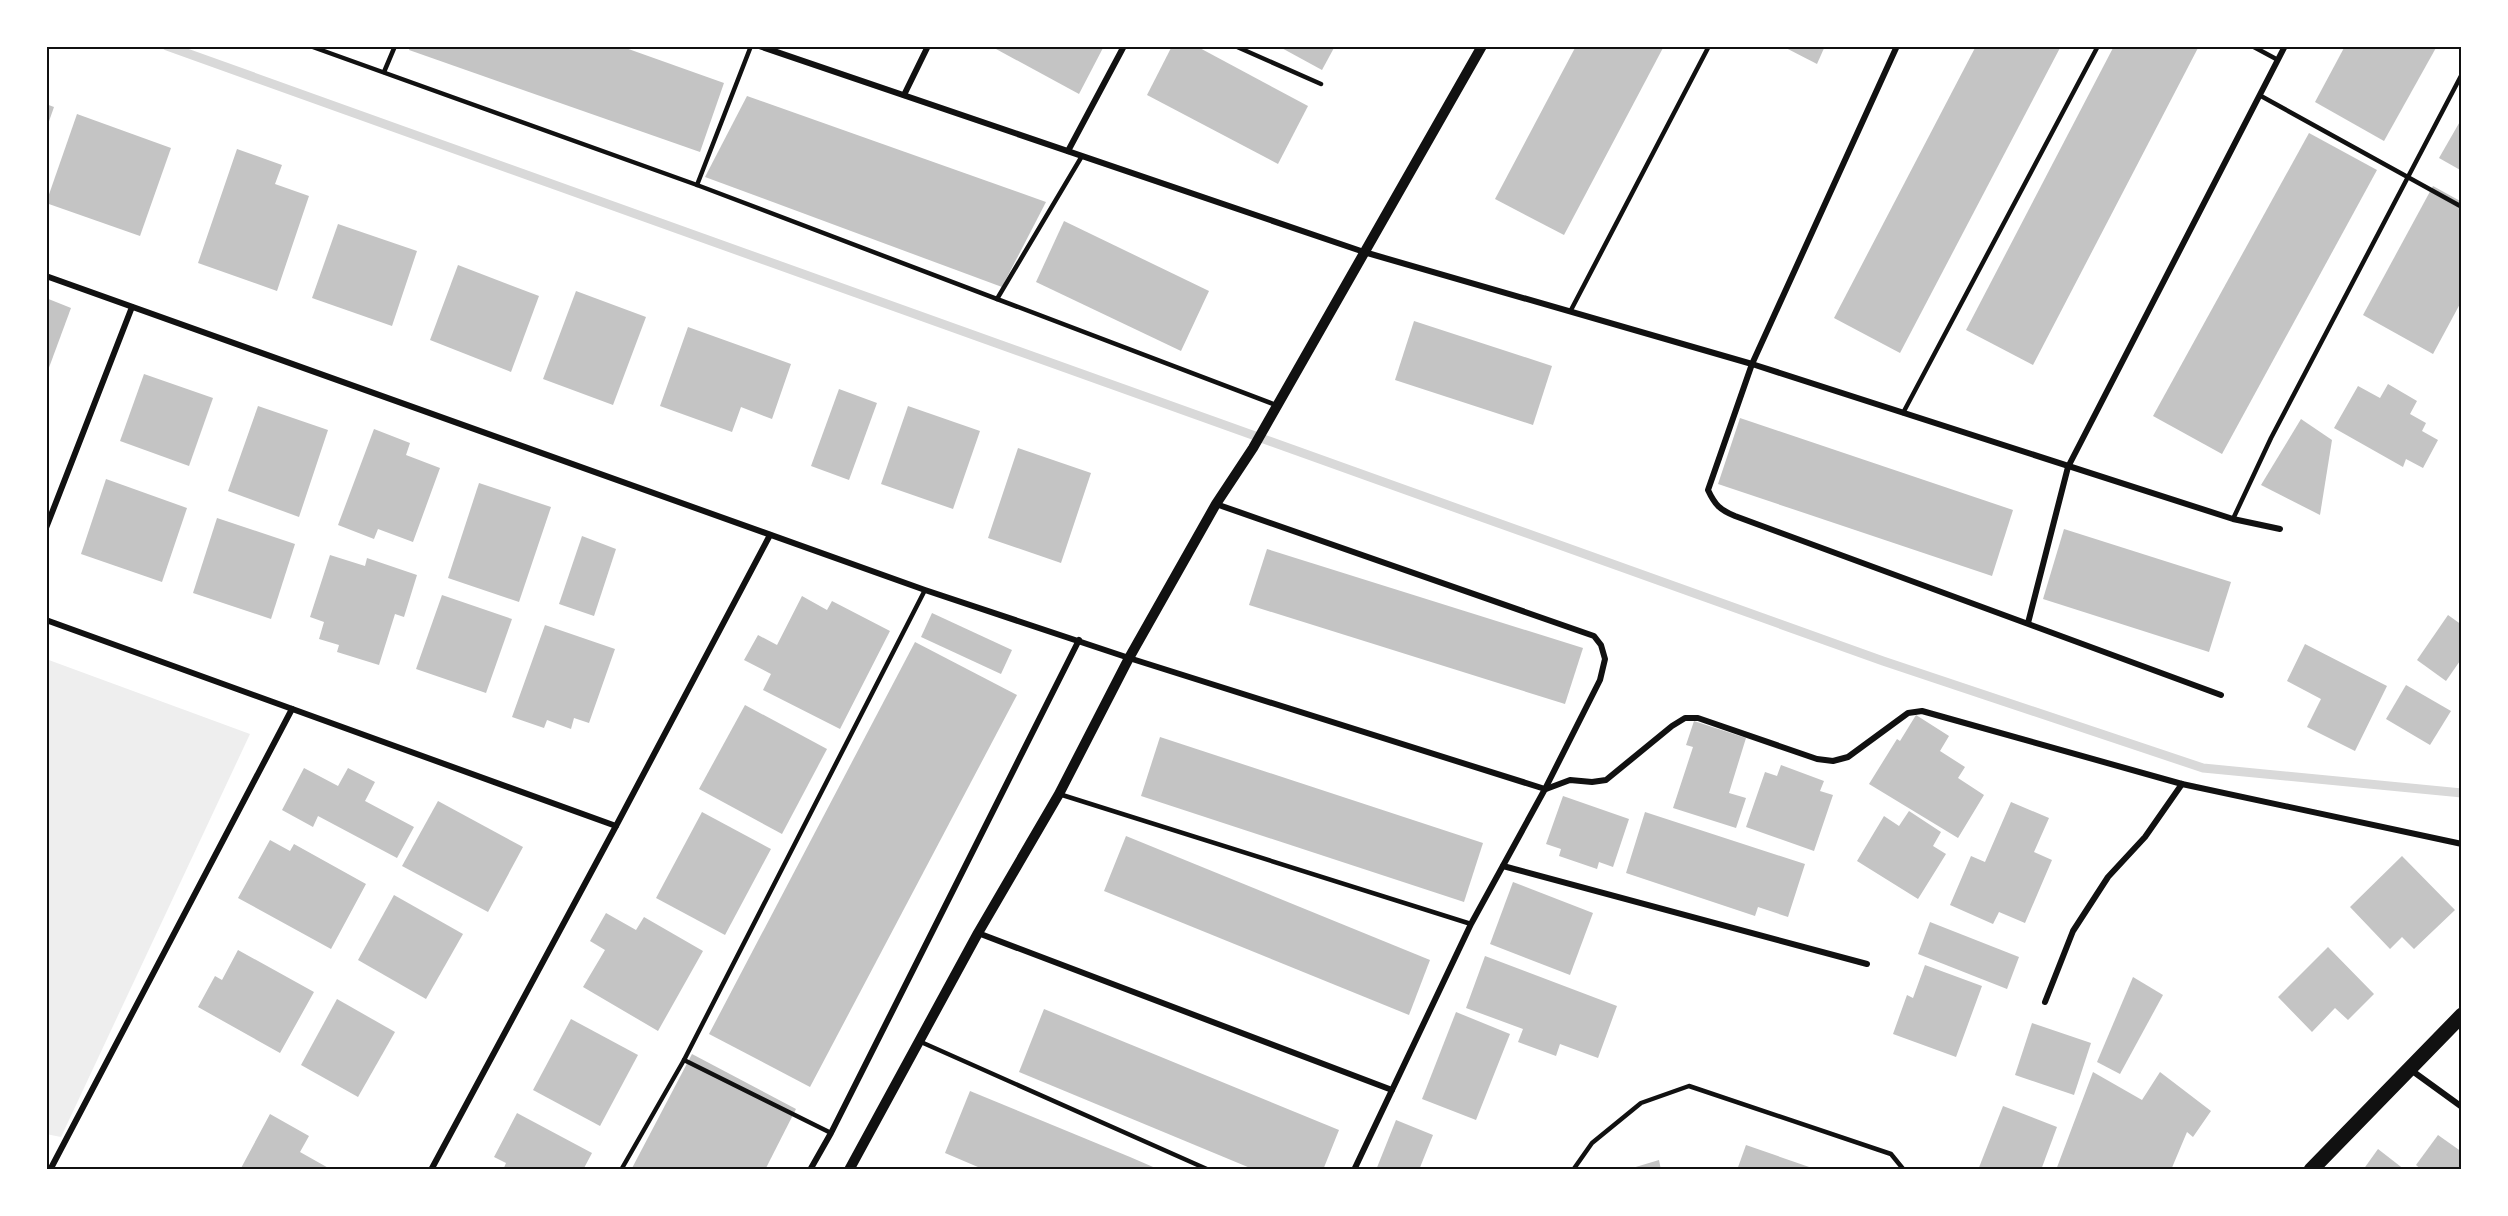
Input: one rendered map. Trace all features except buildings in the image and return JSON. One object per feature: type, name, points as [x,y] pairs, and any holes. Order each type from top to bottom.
[{"type":"main road","points":[[2311,1170],[2462,1015]]},
{"type":"street","points":[[759,46],[1364,252],[1752,364],[2233,519],[2280,530]]},
{"type":"street","points":[[904,95],[928,46]]},
{"type":"street","points":[[1068,151],[1124,46]]},
{"type":"street","points":[[849,1170],[978,933],[1059,794],[1129,658],[1216,504],[1268,422],[1482,46]]},
{"type":"street","points":[[1897,46],[1752,364],[1708,490],[1714,504],[1720,510],[2221,695]]},
{"type":"street","points":[[2028,622],[2068,467],[2285,46]]},
{"type":"street","points":[[46,276],[925,590],[1129,658],[1545,789],[1570,780],[1592,782],[1606,780],[1684,718],[1698,718],[1817,759],[1833,761],[1848,757],[1908,713],[1922,711],[2182,784],[2462,844]]},
{"type":"street","points":[[46,528],[132,307]]},
{"type":"street","points":[[1216,504],[1594,636],[1601,645],[1605,659],[1600,680],[1545,789],[1471,924],[1354,1170]]},
{"type":"street","points":[[431,1170],[770,535]]},
{"type":"street","points":[[46,620],[616,826]]},
{"type":"street","points":[[810,1170],[831,1133],[1079,640]]},
{"type":"street","points":[[49,1166],[292,709]]},
{"type":"street","points":[[2045,1002],[2073,931],[2108,877],[2145,837],[2182,784]]},
{"type":"street","points":[[1503,866],[1867,964]]},
{"type":"street","points":[[978,933],[1392,1090]]},
{"type":"street","points":[[2409,1068],[2462,1107]]},
{"type":"lane","points":[[310,46],[697,185],[1276,405]]},
{"type":"lane","points":[[384,72],[394,46]]},
{"type":"lane","points":[[697,185],[751,46]]},
{"type":"lane","points":[[1235,46],[1321,84]]},
{"type":"lane","points":[[1571,310],[1709,46]]},
{"type":"lane","points":[[1903,413],[2098,46]]},
{"type":"lane","points":[[2252,46],[2278,60]]},
{"type":"lane","points":[[2233,519],[2271,438],[2462,74]]},
{"type":"lane","points":[[2261,96],[2462,207]]},
{"type":"lane","points":[[997,299],[1082,156]]},
{"type":"lane","points":[[621,1170],[684,1060],[925,590]]},
{"type":"lane","points":[[1059,794],[1471,924]]},
{"type":"lane","points":[[920,1042],[1209,1170]]},
{"type":"lane","points":[[684,1060],[831,1133]]},
{"type":"lane","points":[[1573,1170],[1592,1143],[1641,1103],[1689,1086],[1891,1154],[1904,1170]]},
{"type":"shaded area","points":[[46,659],[250,734],[61,1137],[46,1134]]},
{"type":"waterway","points":[[167,46],[1883,661],[2203,768],[2462,793]]}]
